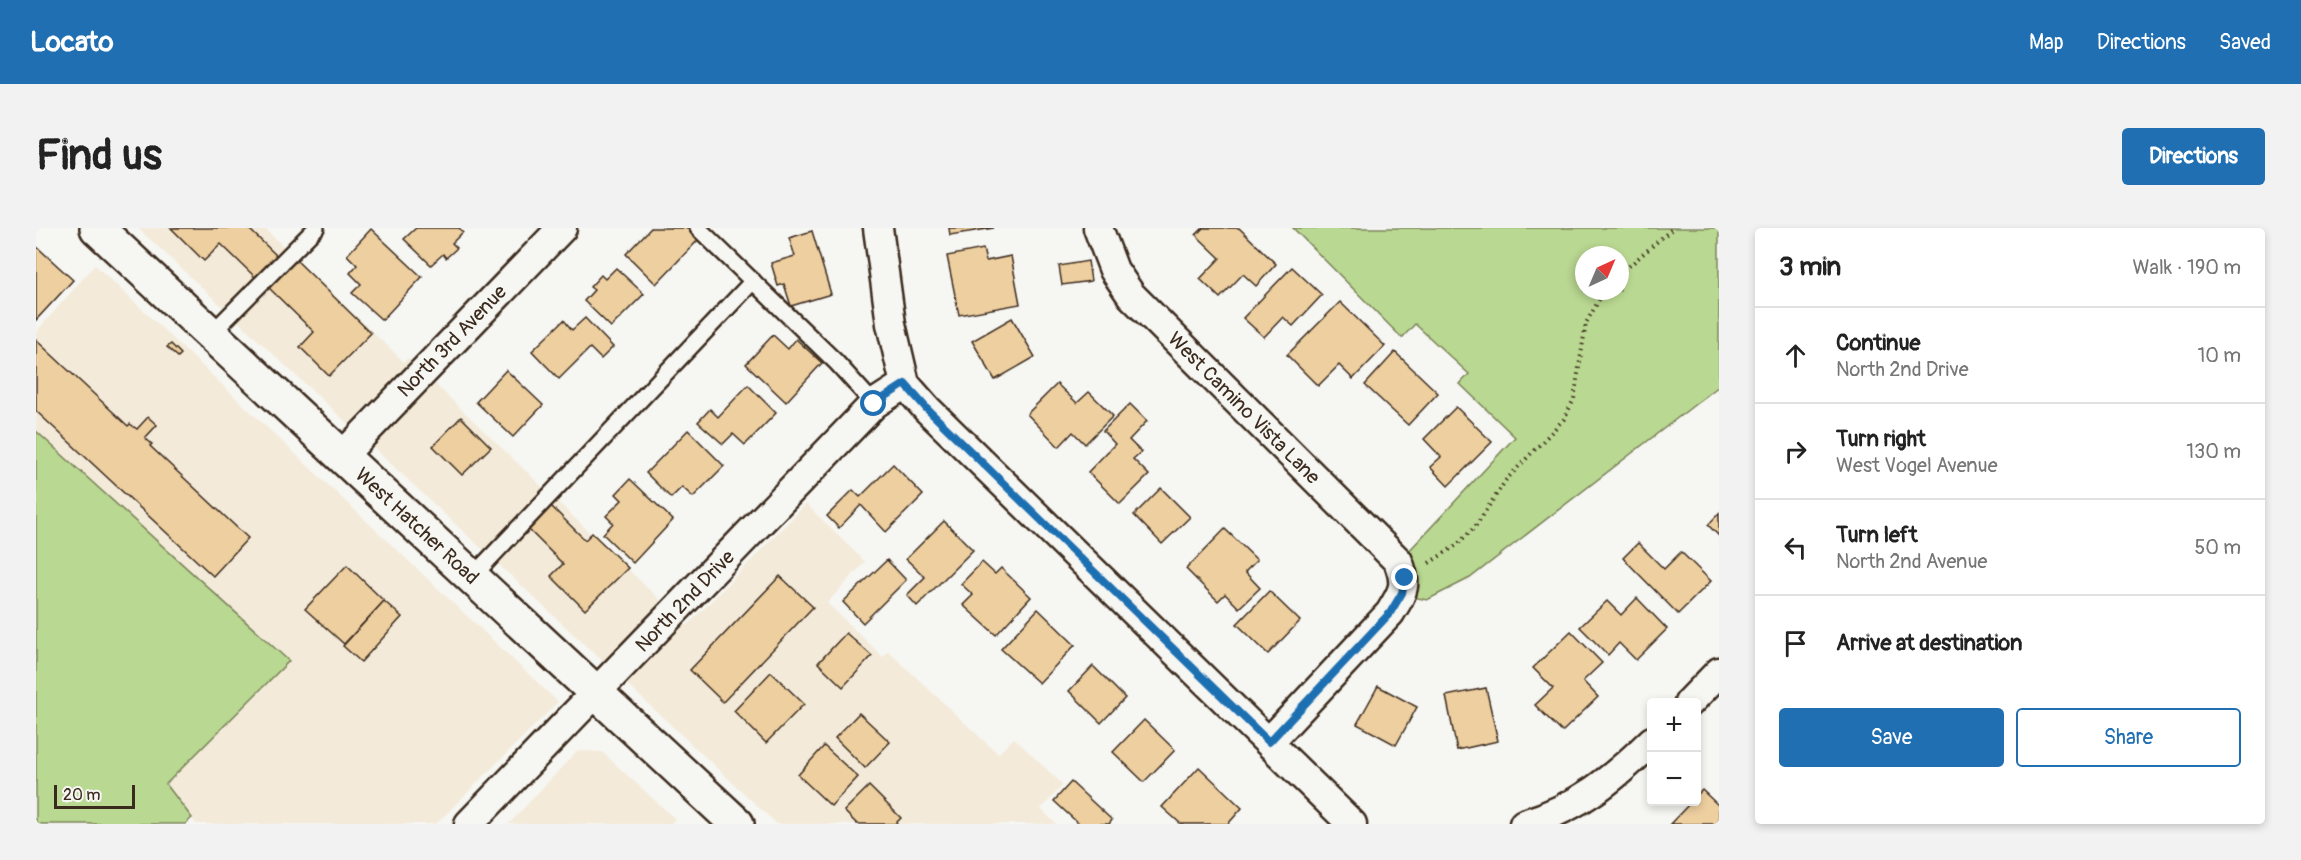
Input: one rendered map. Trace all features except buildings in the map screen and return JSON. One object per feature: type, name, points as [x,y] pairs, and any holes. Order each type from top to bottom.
[{"type":"street","name":"West Hatcher Road","points":[[97,228],[737,824]]},
{"type":"street","name":"North 3rd Avenue","points":[[342,456],[562,228]]},
{"type":"street","points":[[878,228],[891,324],[905,384],[927,409],[1352,824]]},
{"type":"street","name":"West Camino Vista Lane","points":[[1098,228],[1114,270],[1131,295],[1398,561],[1405,578]]},
{"type":"street","name":"North 2nd Drive","points":[[475,822],[596,692],[874,404],[905,384]]},
{"type":"street","points":[[1269,742],[1390,613],[1402,593],[1405,578]]},
{"type":"street","points":[[1693,698],[1719,672]]},
{"type":"street","points":[[1524,824],[1570,805],[1599,789],[1647,746]]},
{"type":"lane","points":[[211,334],[316,228]]},
{"type":"lane","points":[[698,228],[836,362],[874,404]]},
{"type":"lane","points":[[472,577],[753,281]]},
{"type":"path","points":[[1629,266],[1673,228]]},
{"type":"path","points":[[1405,578],[1457,545],[1475,527],[1506,480],[1564,419],[1574,399],[1586,323],[1599,300]]},
{"type":"shaded area","points":[[138,228],[264,228],[404,362],[408,358],[687,626],[806,504],[865,562],[827,603],[883,657],[888,651],[998,754],[1014,738],[1063,785],[1041,809],[1056,824],[777,824]]},
{"type":"shaded area","points":[[95,265],[558,702],[436,824],[196,824],[166,785],[289,660],[36,431],[36,332]]},
{"type":"shaded area","points":[[577,751],[602,752],[675,819],[670,824],[509,824]]},
{"type":"green space","points":[[1293,228],[1719,228],[1719,386],[1470,578],[1427,600],[1413,597],[1407,553],[1515,437],[1460,384],[1469,374],[1415,324],[1402,338]]},
{"type":"green space","points":[[36,431],[289,661],[166,784],[192,818],[185,824],[36,824]]},
{"type":"route","points":[[874,404],[905,384],[927,409],[1269,742],[1390,613],[1402,593],[1405,578]]}]
